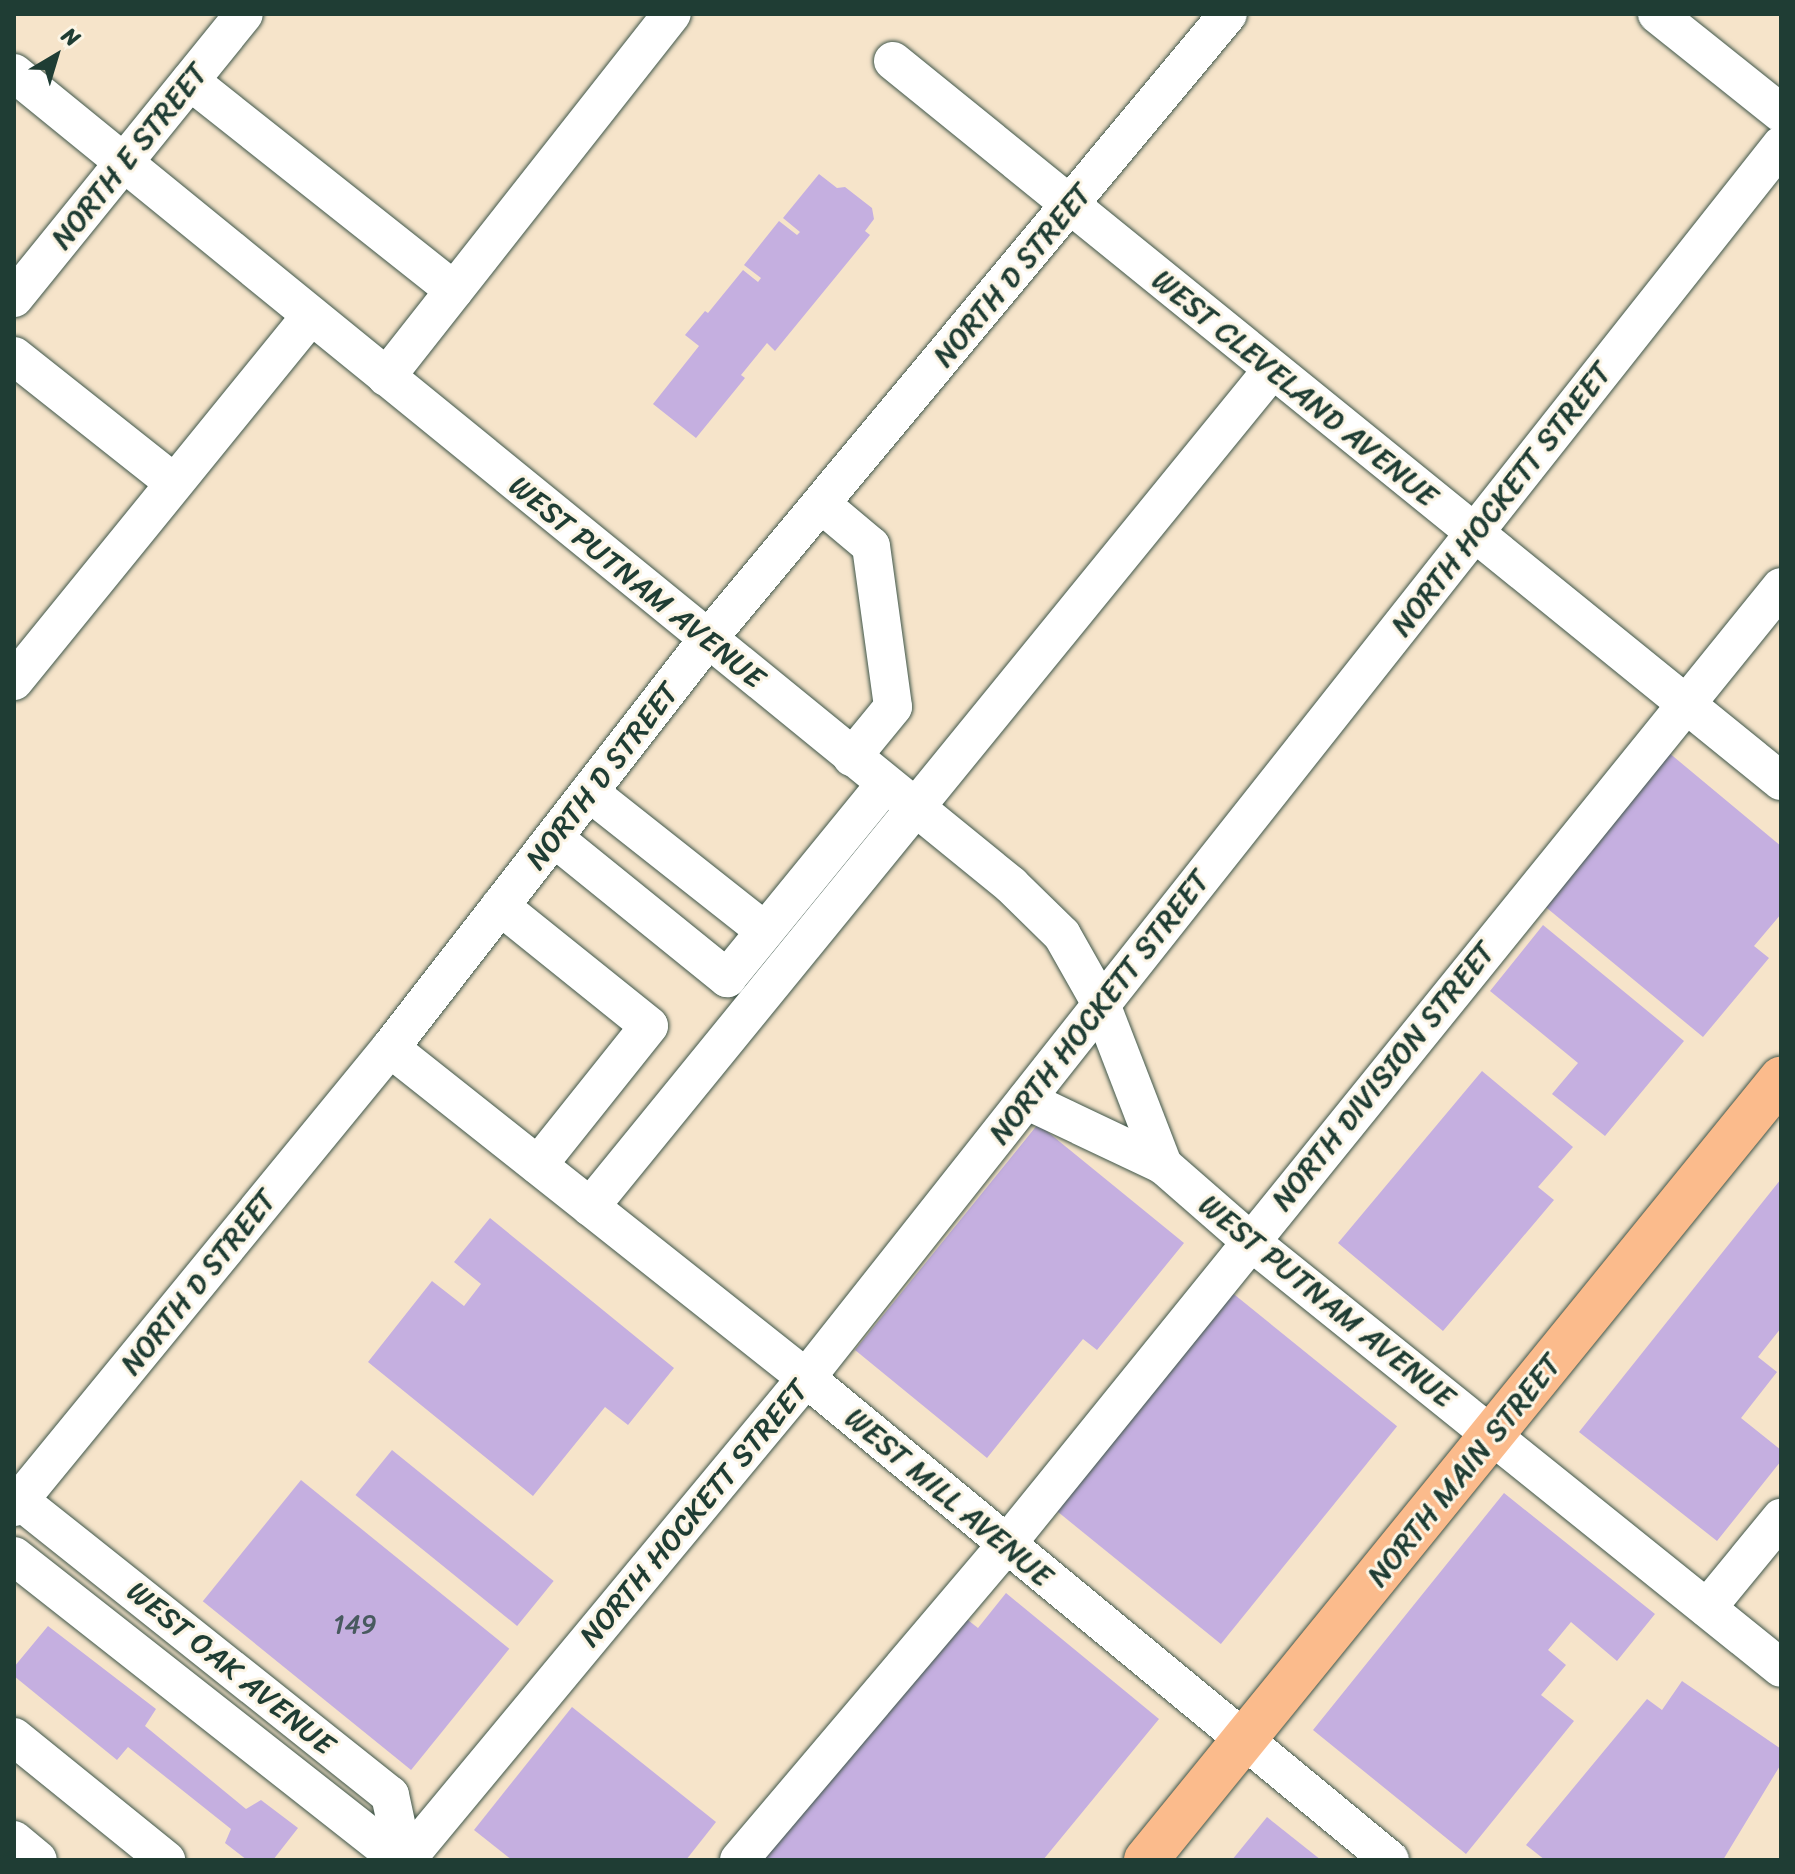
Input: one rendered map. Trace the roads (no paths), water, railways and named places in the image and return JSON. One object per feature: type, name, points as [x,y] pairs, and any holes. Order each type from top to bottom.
[{"type":"main road","name":"NORTH MAIN STREET","points":[[1146,1860],[1781,1079]]},
{"type":"street","name":"NORTH E STREET","points":[[14,298],[244,14]]},
{"type":"street","points":[[386,377],[672,14]]},
{"type":"street","name":"NORTH D STREET","points":[[17,1503],[390,1048],[707,640],[1228,14]]},
{"type":"street","points":[[1657,14],[1781,113]]},
{"type":"street","name":"WEST CLEVELAND AVENUE","points":[[893,61],[1781,781]]},
{"type":"street","name":"WEST PUTNAM AVENUE","points":[[14,73],[1011,885],[1062,935],[1101,1004],[1163,1165]]},
{"type":"street","points":[[190,81],[454,290]]},
{"type":"street","name":"NORTH HOCKETT STREET","points":[[404,1860],[806,1378],[1781,145]]},
{"type":"street","points":[[14,681],[311,315]]},
{"type":"street","points":[[14,356],[174,483]]},
{"type":"street","points":[[590,1207],[1272,370]]},
{"type":"street","points":[[821,504],[871,546],[893,707],[852,757]]},
{"type":"street","name":"NORTH DIVISION STREET","points":[[739,1860],[1006,1545],[1781,587]]},
{"type":"street","points":[[554,838],[727,978],[885,784]]},
{"type":"street","points":[[589,792],[765,931]]},
{"type":"street","points":[[500,906],[649,1026],[538,1165]]},
{"type":"street","name":"WEST MILL AVENUE","points":[[390,1048],[806,1378],[1390,1860]]},
{"type":"street","name":"WEST PUTNAM AVENUE","points":[[1026,1100],[1163,1165],[1250,1241],[1781,1668]]},
{"type":"street","name":"WEST OAK AVENUE","points":[[17,1503],[390,1795],[404,1860]]},
{"type":"street","points":[[1707,1608],[1781,1518]]},
{"type":"street","name":"WEST OAK AVENUE","points":[[14,1556],[404,1860]]},
{"type":"street","points":[[14,1737],[166,1860]]},
{"type":"street","points":[[14,1840],[38,1860]]}]
